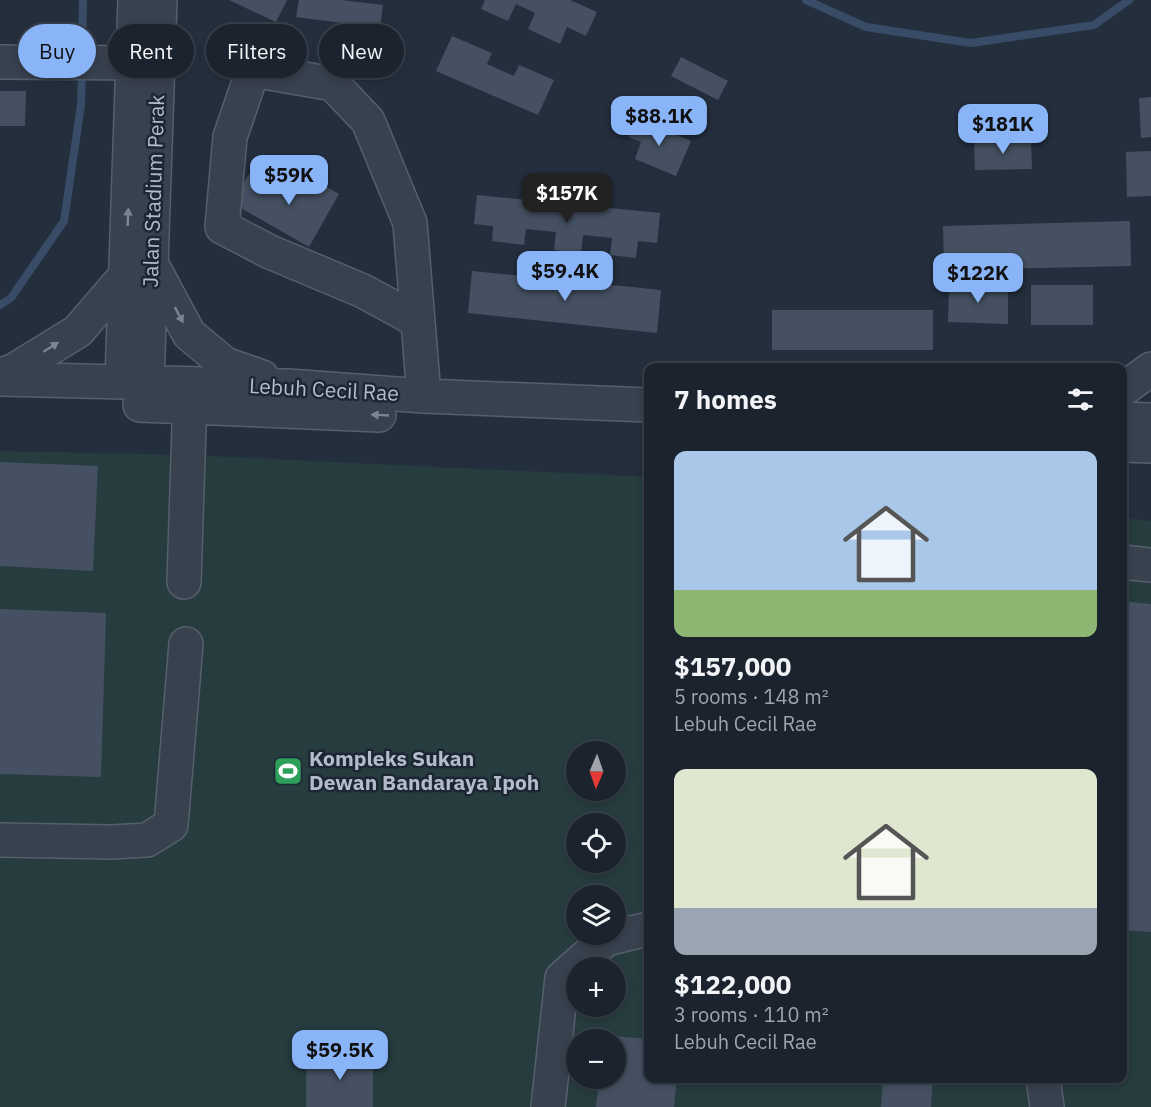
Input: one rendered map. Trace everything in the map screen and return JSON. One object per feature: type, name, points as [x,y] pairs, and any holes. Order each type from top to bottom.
[{"type":"street","name":"Jalan Stadium Perak","points":[[135,0],[136,24]]},
{"type":"street","name":"Jalan Stadium Perak","points":[[152,24],[160,0]]},
{"type":"street","points":[[0,62],[108,63]]},
{"type":"street","points":[[418,321],[363,291],[270,252],[222,227],[230,137],[254,70],[333,84],[368,121],[410,223],[418,321],[424,396]]},
{"type":"street","name":"Jalan Stadium Perak","points":[[134,383],[138,269],[138,78]]},
{"type":"street","points":[[0,377],[78,331],[138,269],[189,334],[225,364],[281,398]]},
{"type":"street","points":[[1127,386],[1151,369]]},
{"type":"street","name":"Lebuh Cecil Rae","points":[[0,377],[134,383],[281,398],[427,417],[614,420],[644,423]]},
{"type":"street","points":[[0,398],[42,393],[114,393],[134,383],[157,395],[190,401]]},
{"type":"street","name":"Lebuh Cecil Rae","points":[[281,398],[424,396],[644,405]]},
{"type":"street","points":[[0,398],[190,401],[281,398]]},
{"type":"street","points":[[184,582],[190,401]]},
{"type":"street","points":[[1127,419],[1151,420]]},
{"type":"street","points":[[1127,445],[1151,446]]},
{"type":"street","points":[[1127,563],[1151,565]]},
{"type":"street","points":[[0,840],[112,842],[147,840],[171,825],[186,644]]},
{"type":"street","points":[[548,1107],[562,978],[606,939],[644,930]]},
{"type":"street","points":[[1044,1083],[1047,1107]]},
{"type":"green space","name":"Kompleks Sukan Dewan Bandaraya Ipoh","points":[[0,451],[188,455],[644,477],[644,1083],[1127,1083],[1127,519],[1151,521],[1151,1107],[0,1107]]},
{"type":"building","points":[[229,0],[287,0],[276,22]]},
{"type":"building","points":[[299,0],[341,0],[383,5],[381,24],[349,24],[296,17]]},
{"type":"building","points":[[485,0],[570,0],[597,12],[586,36],[567,27],[560,44],[528,29],[535,13],[516,4],[508,21],[481,9]]},
{"type":"building","points":[[452,36],[492,53],[487,64],[514,76],[519,65],[554,80],[538,115],[436,71]]},
{"type":"building","points":[[681,57],[728,81],[718,100],[671,76]]},
{"type":"building","points":[[0,91],[26,91],[25,126],[0,126]]},
{"type":"building","points":[[1151,97],[1151,137],[1141,138],[1139,98]]},
{"type":"building","points":[[636,119],[691,141],[676,176],[635,159],[641,142],[628,137]]},
{"type":"building","points":[[1031,140],[1032,169],[975,170],[974,141]]},
{"type":"building","points":[[1151,151],[1151,196],[1127,197],[1126,152]]},
{"type":"building","points":[[301,172],[339,194],[309,247],[232,203],[249,174],[288,196]]},
{"type":"building","points":[[477,195],[660,213],[657,243],[638,241],[636,258],[610,255],[612,238],[583,235],[581,253],[554,250],[556,232],[526,229],[524,245],[492,241],[493,226],[474,224]]},
{"type":"building","points":[[1130,221],[1131,266],[944,270],[943,226]]},
{"type":"building","points":[[472,271],[661,290],[657,333],[468,313]]},
{"type":"building","points":[[949,284],[1008,285],[1008,324],[948,322]]},
{"type":"building","points":[[1031,285],[1093,285],[1093,325],[1031,325]]},
{"type":"building","points":[[772,310],[933,310],[933,350],[772,350]]},
{"type":"building","points":[[0,462],[98,466],[93,571],[0,566]]},
{"type":"building","points":[[1127,602],[1151,604],[1151,932],[1127,930]]},
{"type":"building","points":[[0,609],[106,613],[101,777],[0,774]]},
{"type":"building","points":[[626,1037],[644,1039],[644,1083],[676,1083],[674,1107],[596,1107],[598,1089],[626,1089]]},
{"type":"building","points":[[306,1055],[373,1055],[373,1107],[306,1107]]},
{"type":"building","points":[[883,1083],[933,1083],[931,1107],[881,1107]]},
{"type":"waterway","points":[[83,0],[83,24]]},
{"type":"waterway","points":[[806,0],[866,27],[971,43],[1094,25],[1129,0]]},
{"type":"waterway","points":[[0,305],[11,298],[64,221],[81,105],[82,78]]},
{"type":"place","name":"Kompleks Sukan Dewan Bandaraya Ipoh","points":[[288,771]]}]
